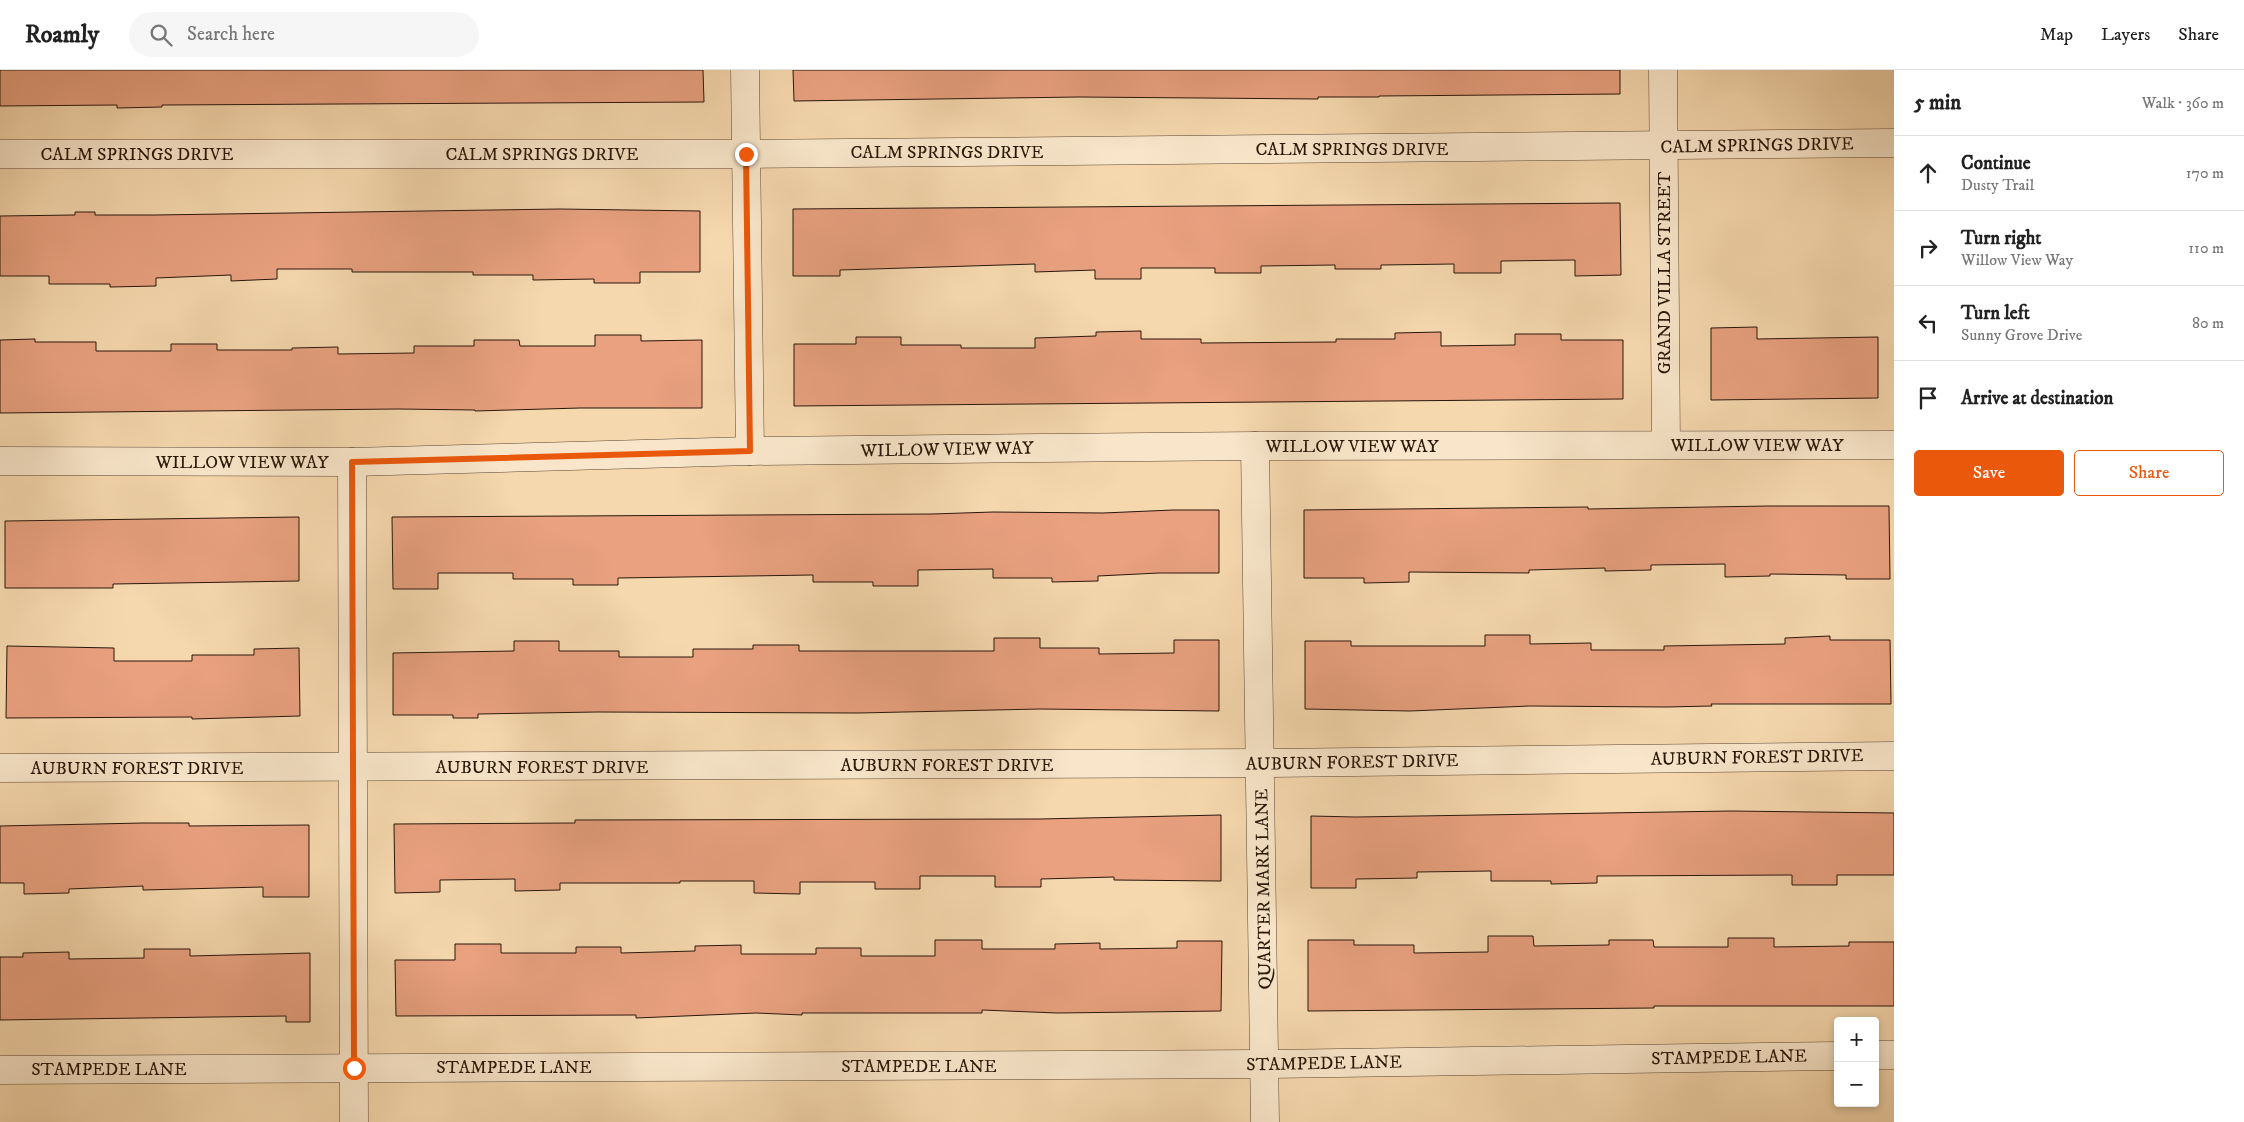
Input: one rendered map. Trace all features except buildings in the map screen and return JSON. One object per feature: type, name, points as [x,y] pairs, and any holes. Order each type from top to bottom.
[{"type":"street","points":[[745,70],[750,451]]},
{"type":"street","name":"GRAND VILLA STREET","points":[[1663,70],[1666,445]]},
{"type":"street","name":"CALM SPRINGS DRIVE","points":[[0,154],[746,154],[1894,144]]},
{"type":"street","name":"WILLOW VIEW WAY","points":[[0,461],[352,462],[750,451],[1255,446],[1894,445]]},
{"type":"street","name":"QUARTER MARK LANE","points":[[1255,446],[1262,763],[1265,1122]]},
{"type":"street","points":[[352,462],[354,1122]]},
{"type":"street","name":"AUBURN FOREST DRIVE","points":[[0,768],[1262,763],[1894,756]]},
{"type":"street","points":[[1879,1055],[1894,1055]]},
{"type":"street","name":"STAMPEDE LANE","points":[[0,1070],[1265,1064],[1834,1056]]},
{"type":"route","points":[[354,1068],[352,919],[352,462],[750,451],[746,154]]}]
